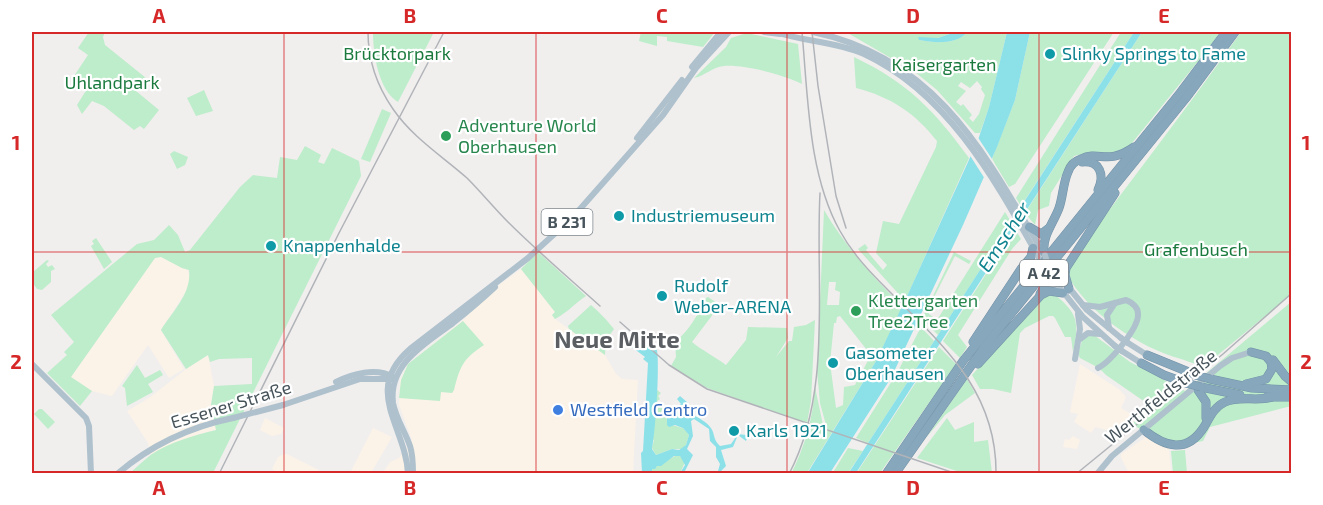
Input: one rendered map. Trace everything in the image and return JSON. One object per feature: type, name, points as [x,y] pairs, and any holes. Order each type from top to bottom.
[{"type":"highway","name":"A 42","points":[[886,474],[963,361],[1195,75],[1226,32]]},
{"type":"highway","name":"A 42","points":[[895,474],[1016,307],[1202,79],[1235,32]]},
{"type":"highway","points":[[1032,305],[1044,289],[1045,240],[1060,205],[1068,171],[1075,163],[1087,157],[1118,157],[1142,141]]},
{"type":"highway","points":[[1046,261],[1064,205],[1070,174],[1075,166],[1082,162],[1094,164],[1102,173],[1101,183],[1094,199]]},
{"type":"highway","points":[[962,380],[1047,291],[1066,291],[1065,271],[1072,256],[1130,168]]},
{"type":"highway","points":[[1025,226],[1038,234],[1043,234],[1052,225]]},
{"type":"highway","points":[[963,361],[974,340],[1031,257],[1064,262],[1072,256]]},
{"type":"highway","points":[[1251,352],[1259,351],[1266,354],[1292,382]]},
{"type":"highway","points":[[1235,385],[1257,383],[1271,374],[1273,366],[1268,357],[1251,352]]},
{"type":"highway","points":[[1147,355],[1210,379],[1252,388],[1292,390]]},
{"type":"highway","points":[[1141,363],[1164,375],[1199,388],[1242,396],[1292,397]]},
{"type":"highway","points":[[1199,388],[1207,405],[1207,416],[1202,429]]},
{"type":"highway","points":[[1146,428],[1170,444],[1185,442],[1202,429],[1214,411],[1227,401],[1272,397]]},
{"type":"main road","name":"B 231","points":[[392,378],[414,352],[537,251],[573,217],[654,121],[724,32]]},
{"type":"main road","points":[[764,32],[824,41],[852,50],[885,66],[926,94],[970,141]]},
{"type":"main road","points":[[776,32],[783,34]]},
{"type":"main road","points":[[813,32],[859,46],[900,67],[948,107],[1077,310],[1115,346],[1141,363]]},
{"type":"main road","points":[[852,50],[859,46]]},
{"type":"main road","points":[[1066,291],[1110,330],[1147,355]]},
{"type":"main road","points":[[1083,305],[1100,307],[1122,300],[1131,302],[1137,309],[1138,318],[1111,358],[1098,368]]},
{"type":"main road","points":[[1110,330],[1107,315],[1116,302]]},
{"type":"main road","points":[[1075,359],[1081,325],[1077,310]]},
{"type":"main road","points":[[1078,342],[1088,333],[1101,334]]},
{"type":"main road","name":"Werthfeldstraße","points":[[1097,474],[1109,459],[1222,364],[1236,356],[1251,352]]},
{"type":"main road","points":[[32,364],[87,419],[91,473]]},
{"type":"main road","name":"Essener Straße","points":[[117,474],[143,454],[176,435],[210,423],[283,405],[360,376],[392,378]]},
{"type":"main road","points":[[392,378],[395,410],[413,474]]},
{"type":"main road","points":[[408,452],[408,474]]},
{"type":"shaded area","points":[[161,257],[188,270],[190,282],[187,290],[161,330],[184,369],[169,378],[148,345],[112,396],[92,391],[71,377],[155,258]]},
{"type":"shaded area","points":[[521,269],[555,312],[552,315],[555,319],[605,355],[616,374],[622,379],[638,380],[633,473],[382,474],[390,462],[399,458],[412,440],[399,405],[400,380],[408,364],[462,321],[499,285]]},
{"type":"shaded area","points":[[208,355],[214,386],[211,405],[216,430],[199,434],[151,455],[148,443],[127,411],[149,398]]},
{"type":"shaded area","points":[[1080,364],[1120,390],[1126,397],[1121,408],[1135,416],[1135,420],[1109,440],[1111,431],[1095,427],[1091,433],[1074,422],[1078,414],[1070,412]]},
{"type":"shaded area","points":[[265,418],[284,428],[281,434],[272,436],[260,430]]},
{"type":"shaded area","points":[[373,428],[392,437],[371,473],[350,473]]},
{"type":"shaded area","points":[[1073,436],[1080,440],[1077,449],[1063,447],[1065,439],[1069,440]]},
{"type":"shaded area","points":[[1146,437],[1169,449],[1171,473],[1129,473],[1121,454]]},
{"type":"shaded area","points":[[284,454],[319,470],[317,473],[281,474],[272,469],[278,457]]},
{"type":"green space","name":"Uhlandpark","points":[[89,32],[105,32],[103,37],[105,45],[146,78],[136,91],[159,110],[144,129],[140,126],[134,130],[104,106],[92,101],[82,114],[77,105],[87,89],[74,76],[88,55],[78,48]]},
{"type":"green space","name":"Brücktorpark","points":[[373,32],[434,32],[398,102],[391,96],[381,80],[374,50]]},
{"type":"green space","points":[[641,32],[715,32],[703,47],[667,41],[667,37],[657,36],[657,46],[639,41]]},
{"type":"green space","name":"Kaisergarten","points":[[846,32],[955,32],[938,38],[919,40],[938,42],[957,39],[967,32],[1007,32],[989,107],[980,133],[975,133],[937,90],[915,72]],"holes":[[[977,81],[985,95],[979,114],[973,122],[969,118],[972,115],[963,104],[961,106],[956,102],[966,91],[958,86],[961,82],[970,88]]]},
{"type":"green space","points":[[1030,32],[1114,32],[1015,184],[1009,187],[992,159],[1015,100]]},
{"type":"green space","points":[[1121,32],[1134,32],[1021,206],[1016,198]]},
{"type":"green space","points":[[1142,32],[1220,32],[1132,143],[1111,153],[1074,156],[1051,193],[1049,206],[1038,210],[1035,225],[1025,213]]},
{"type":"green space","name":"Grafenbusch","points":[[1241,32],[1291,32],[1291,295],[1208,363],[1198,364],[1165,354],[1116,326],[1087,302],[1066,273],[1071,262]]},
{"type":"green space","points":[[747,33],[798,44],[802,84],[764,71],[732,66],[720,67],[694,78],[726,47],[731,38]]},
{"type":"green space","points":[[854,57],[890,77],[919,99],[969,158],[905,301],[858,249],[865,244],[868,248],[866,250],[883,270],[887,265],[876,253],[883,221],[899,224],[937,141],[920,122],[901,107],[880,96],[856,88]]},
{"type":"green space","points":[[204,90],[213,111],[196,116],[187,98]]},
{"type":"green space","points":[[382,109],[391,113],[370,162],[361,159]]},
{"type":"green space","points":[[305,146],[321,155],[318,162],[324,164],[332,148],[359,161],[361,176],[213,473],[130,473],[152,454],[167,446],[216,430],[211,405],[214,386],[252,384],[252,358],[219,359],[210,362],[208,355],[186,369],[161,330],[185,294],[189,270],[161,257],[155,258],[71,377],[92,391],[80,406],[47,373],[67,355],[64,352],[74,342],[51,315],[137,244],[154,240],[169,225],[178,235],[185,252],[190,250],[240,187],[253,175],[277,178],[280,157],[297,160]]},
{"type":"green space","points":[[174,151],[188,157],[185,165],[177,169],[170,154]]},
{"type":"green space","points":[[824,210],[850,248],[902,308],[876,361],[807,473],[791,474],[808,432],[815,387],[823,425],[826,425],[820,403],[817,371]],"holes":[[[829,282],[836,282],[835,290],[840,292],[839,305],[827,305]],[[840,316],[871,355],[855,385],[844,387],[843,405],[836,408],[830,363],[834,323]]]},
{"type":"green space","points":[[1005,212],[1011,222],[938,335],[922,319],[954,252],[971,261],[969,264],[955,256],[929,307],[929,314],[937,320]]},
{"type":"green space","points":[[1015,229],[1021,239],[1012,249],[958,335],[967,347],[960,358],[943,341]]},
{"type":"green space","points":[[96,238],[112,262],[104,269],[91,246],[94,244],[92,241]]},
{"type":"green space","points":[[538,252],[586,296],[555,319],[552,315],[555,312],[521,269]]},
{"type":"green space","points":[[47,260],[49,261],[46,264],[48,267],[52,265],[55,269],[51,271],[51,282],[42,290],[37,289],[32,282],[32,273]]},
{"type":"green space","points":[[1054,294],[1073,313],[1076,334],[1073,352],[1071,337],[1065,337],[1055,318],[1049,316],[1020,333],[1011,393],[980,389],[972,375],[1044,295]]},
{"type":"green space","points":[[708,297],[720,305],[692,342],[726,365],[746,340],[748,327],[787,328],[788,338],[776,357],[789,341],[792,341],[794,327],[806,325],[815,320],[811,401],[807,423],[707,388],[671,366],[676,357],[675,342],[689,327]]},
{"type":"green space","points":[[1291,302],[1291,406],[1210,427],[1203,441],[1165,445],[1132,424],[1148,401],[1145,402],[1099,368],[1080,358],[1078,354],[1083,337],[1088,334],[1094,335],[1130,362],[1185,391]]},
{"type":"green space","points":[[591,305],[614,329],[606,340],[605,355],[568,326]]},
{"type":"green space","points":[[463,321],[484,345],[463,364],[452,393],[441,392],[440,401],[399,398],[401,380],[408,364]]},
{"type":"green space","points":[[921,327],[934,341],[868,443],[856,438],[897,373]]},
{"type":"green space","points":[[939,347],[956,364],[880,473],[856,474]]},
{"type":"green space","points":[[137,365],[145,378],[160,370],[163,375],[148,384],[153,392],[127,406],[125,388],[122,386]]},
{"type":"green space","points":[[967,379],[975,393],[945,415],[926,438]]},
{"type":"green space","points":[[657,390],[661,393],[657,401],[663,409],[661,412],[672,425],[683,428],[689,435],[682,449],[672,449],[656,455],[652,448],[654,440],[652,439]]},
{"type":"green space","points":[[42,409],[55,422],[48,429],[34,414]]},
{"type":"green space","points":[[947,418],[955,430],[974,422],[974,442],[988,440],[992,473],[963,473],[917,458]]},
{"type":"green space","points":[[848,448],[863,451],[848,473],[832,474]]},
{"type":"green space","points":[[1185,450],[1187,473],[1173,473],[1171,451]]},
{"type":"green space","points":[[675,456],[680,456],[685,462],[680,473],[652,474],[652,469]]},
{"type":"water","points":[[955,32],[967,32],[957,39],[945,42],[919,40],[918,37],[938,38]]},
{"type":"water","points":[[1007,32],[1030,32],[1015,100],[963,225],[891,378],[830,473],[807,474],[876,361],[978,140],[989,107]]},
{"type":"water","name":"Emscher","points":[[1134,32],[1142,32],[856,473],[848,474]]},
{"type":"water","points":[[637,335],[652,341],[656,346],[657,398],[652,449],[656,455],[672,449],[679,450],[686,445],[689,435],[683,428],[667,425],[667,417],[676,412],[677,407],[681,404],[677,399],[680,396],[688,403],[680,410],[685,417],[688,414],[706,423],[712,429],[715,440],[720,446],[731,444],[738,434],[746,435],[750,428],[756,433],[754,438],[749,433],[746,441],[738,435],[733,447],[721,450],[726,466],[719,473],[713,473],[718,471],[720,464],[716,457],[716,447],[710,441],[709,429],[694,419],[691,421],[693,436],[687,449],[693,455],[684,473],[680,473],[685,465],[680,456],[674,456],[661,466],[652,469],[652,473],[642,473],[641,453],[643,451],[648,363],[643,359],[645,357],[624,341]]},
{"type":"pier","points":[[977,136],[994,162],[985,179],[969,154]]},
{"type":"tram line","points":[[368,32],[370,53],[378,82],[387,100],[401,119],[418,137],[467,178],[519,233],[600,306]]},
{"type":"tram line","points":[[620,322],[669,365],[707,389],[957,474]]},
{"type":"railway","points":[[219,474],[339,233],[444,32]]},
{"type":"railway","points":[[802,32],[811,134],[815,160],[829,209],[855,254],[945,349],[976,392],[987,417],[994,444],[996,474]]},
{"type":"railway","points":[[812,32],[818,86],[836,196],[846,228]]},
{"type":"railway","points":[[789,474],[803,442],[812,408],[817,373],[820,193]]},
{"type":"railway","points":[[1076,474],[1223,354],[1292,293]]},
{"type":"place","name":"Slinky Springs to Fame","points":[[1050,54]]},
{"type":"place","name":"Adventure World Oberhausen","points":[[446,136]]},
{"type":"place","name":"Industriemuseum","points":[[619,216]]},
{"type":"place","name":"Knappenhalde","points":[[271,246]]},
{"type":"place","name":"Rudolf Weber-ARENA","points":[[662,296]]},
{"type":"place","name":"Klettergarten Tree2Tree","points":[[856,311]]},
{"type":"place","name":"Gasometer Oberhausen","points":[[833,363]]},
{"type":"place","name":"Westfield Centro","points":[[558,410]]},
{"type":"place","name":"Karls 1921","points":[[734,431]]},
{"type":"district","name":"Neue Mitte","points":[[617,340]]}]
